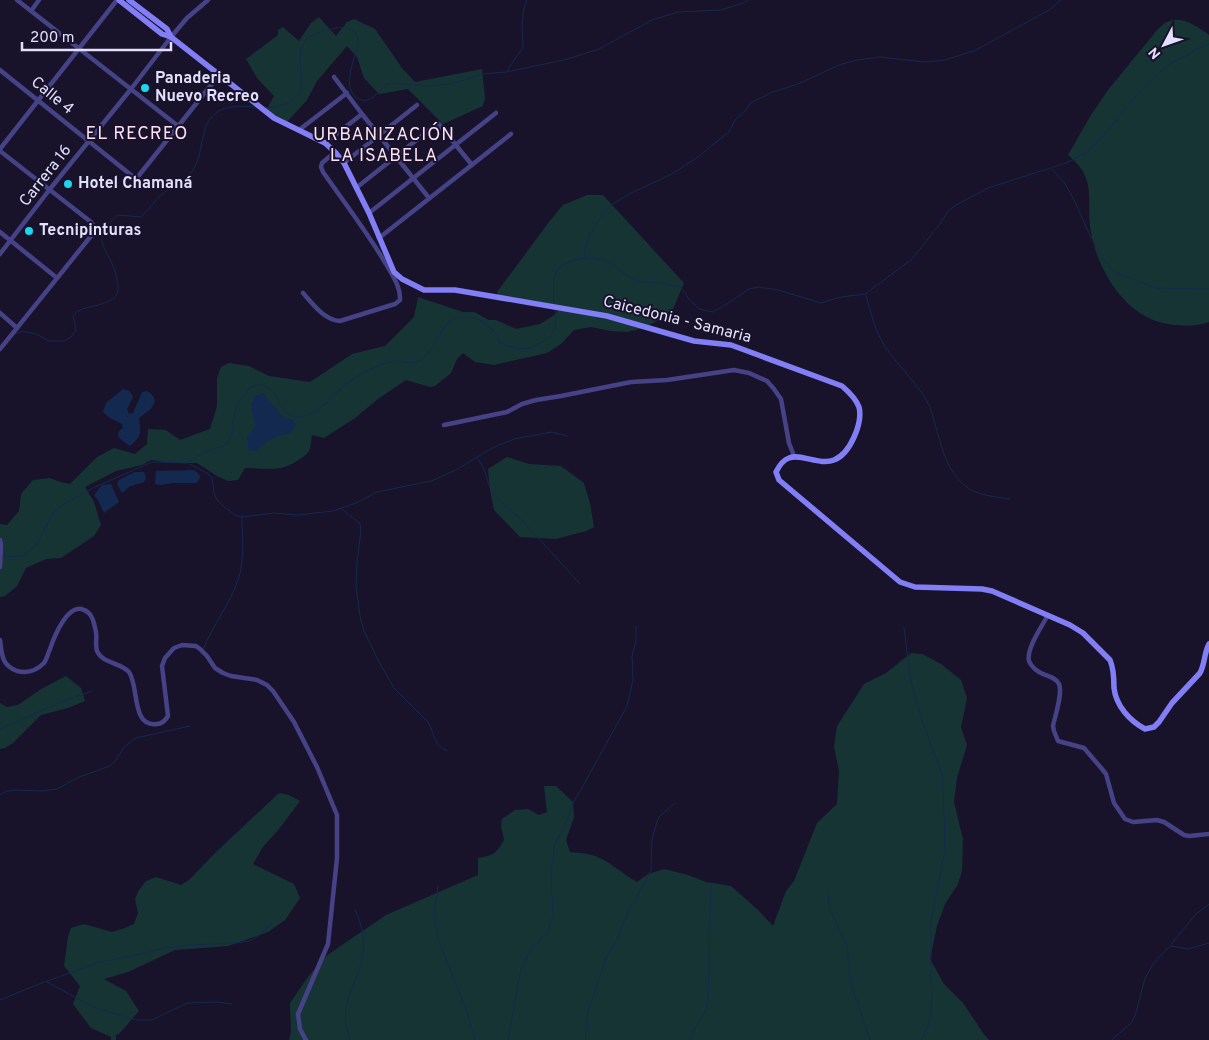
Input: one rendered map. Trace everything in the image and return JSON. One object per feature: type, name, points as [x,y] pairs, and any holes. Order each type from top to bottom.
[{"type":"street","points":[[17,0],[178,126],[219,75]]},
{"type":"street","points":[[31,11],[39,0]]},
{"type":"street","points":[[0,349],[95,231],[91,222],[0,150],[78,48],[118,0],[162,34],[171,37]]},
{"type":"street","points":[[129,0],[167,29],[171,37]]},
{"type":"street","name":"Carrera 16","points":[[0,254],[171,37],[187,18],[208,0]]},
{"type":"street","name":"Caicedonia - Samaria","points":[[171,37],[274,118],[325,143],[335,152],[344,163],[369,213],[394,272],[402,279],[424,290],[454,290],[607,316],[694,340],[731,345],[842,386],[850,392],[859,407],[860,414],[856,432],[848,449],[835,460],[823,462],[794,456]]},
{"type":"street","name":"Calle 4","points":[[0,70],[136,179],[178,126]]},
{"type":"street","points":[[334,77],[430,198]]},
{"type":"street","points":[[299,130],[347,93]]},
{"type":"street","points":[[344,163],[417,105]]},
{"type":"street","points":[[369,213],[496,113]]},
{"type":"street","points":[[325,143],[362,114]]},
{"type":"street","points":[[356,188],[438,123],[472,165]]},
{"type":"street","points":[[379,238],[511,134]]},
{"type":"street","points":[[303,293],[325,316],[333,321],[340,321],[395,304],[400,300],[400,294],[395,281],[374,243],[322,172],[322,163],[335,152]]},
{"type":"street","points":[[0,232],[57,278]]},
{"type":"street","points":[[0,313],[17,328]]},
{"type":"street","points":[[444,425],[506,412],[536,400],[631,382],[667,380],[734,370],[748,373],[767,381],[781,399],[789,443],[794,456],[787,458],[780,465],[776,472],[779,480],[900,582],[916,587],[992,591],[1048,615],[1083,634],[1106,655],[1113,666],[1115,695],[1119,706],[1131,719],[1145,729],[1154,727],[1159,722],[1172,703],[1200,673],[1209,644]]},
{"type":"street","points":[[0,540],[0,567]]},
{"type":"street","points":[[0,640],[4,663],[11,669],[31,672],[45,661],[59,627],[68,614],[80,608],[86,610],[91,615],[93,621],[97,652],[102,658],[129,672],[140,714],[146,722],[153,725],[160,724],[168,716],[162,666],[164,658],[174,648],[196,646],[207,656],[215,668],[223,673],[258,680],[273,690],[299,731],[317,767],[337,815],[336,858],[328,944],[298,1014],[300,1029],[306,1040]]},
{"type":"street","points":[[1048,615],[1032,645],[1029,661],[1042,674],[1058,681],[1060,686],[1053,726],[1058,741],[1084,748],[1088,752],[1106,774],[1114,803],[1121,815],[1129,822],[1157,820],[1164,822],[1184,835],[1209,834]]},
{"type":"green space","points":[[319,17],[336,36],[347,22],[354,19],[375,29],[402,68],[415,82],[482,69],[485,98],[483,106],[443,124],[408,89],[379,94],[364,78],[357,57],[347,46],[317,81],[307,100],[286,123],[265,112],[274,96],[257,78],[246,59],[278,35],[278,30],[283,27],[299,41],[311,23]]},
{"type":"green space","points":[[1172,20],[1187,22],[1209,35],[1209,322],[1190,326],[1163,323],[1143,315],[1122,297],[1113,285],[1105,272],[1094,245],[1091,232],[1089,191],[1084,173],[1068,155],[1108,90],[1158,29]]},
{"type":"green space","points":[[587,195],[603,195],[684,283],[673,309],[662,318],[644,328],[627,332],[591,327],[574,330],[561,344],[547,353],[494,365],[475,362],[463,353],[457,359],[451,373],[435,386],[430,387],[406,380],[355,418],[324,438],[312,435],[309,451],[293,463],[273,469],[245,468],[238,480],[228,481],[197,463],[173,463],[151,460],[142,465],[116,471],[85,487],[94,502],[101,525],[94,536],[61,558],[46,559],[26,568],[17,586],[5,596],[0,597],[0,524],[7,525],[19,511],[21,494],[33,480],[50,478],[70,484],[97,457],[114,448],[135,454],[147,444],[148,429],[166,430],[180,440],[210,429],[217,406],[217,378],[221,367],[229,363],[249,366],[269,376],[310,382],[352,354],[385,346],[414,317],[418,297],[463,312],[474,312],[489,320],[496,320],[516,329],[540,324],[556,314],[558,310],[499,299],[497,292],[563,205]]},
{"type":"green space","points":[[507,457],[529,464],[561,466],[584,483],[594,527],[556,539],[520,537],[494,510],[490,490],[488,469]]},
{"type":"green space","points":[[911,653],[922,654],[941,664],[961,680],[967,698],[961,727],[967,745],[957,778],[954,802],[963,839],[962,871],[958,884],[945,904],[937,926],[930,959],[944,984],[963,1003],[989,1040],[289,1040],[291,1032],[290,1003],[308,977],[326,956],[386,915],[478,875],[478,858],[494,853],[504,840],[501,826],[502,819],[515,810],[528,809],[539,815],[547,812],[544,786],[556,786],[573,802],[574,817],[566,840],[570,852],[589,854],[600,858],[637,882],[648,874],[664,869],[706,882],[731,886],[773,926],[786,891],[794,881],[817,823],[837,804],[839,771],[834,747],[837,726],[864,684],[886,673]]},
{"type":"green space","points":[[66,676],[81,688],[85,701],[68,708],[41,715],[13,743],[0,749],[0,703],[7,707],[18,705],[41,689]]},
{"type":"green space","points":[[279,793],[289,795],[300,801],[263,847],[253,864],[294,884],[300,898],[285,920],[268,932],[228,946],[175,950],[128,972],[104,979],[126,991],[139,1011],[116,1035],[116,1040],[111,1040],[111,1037],[91,1028],[73,1004],[80,986],[64,966],[71,928],[84,924],[112,932],[134,924],[138,913],[135,899],[146,881],[156,877],[181,885],[189,880]]},
{"type":"water","points":[[123,389],[130,392],[133,397],[127,409],[129,414],[133,413],[142,392],[147,391],[152,395],[155,402],[139,418],[140,434],[137,440],[130,446],[119,438],[118,434],[123,428],[122,424],[103,412],[106,403]]},
{"type":"water","points":[[263,393],[284,418],[293,420],[296,424],[290,433],[271,439],[257,451],[249,451],[247,437],[255,426],[251,404],[255,396]]},
{"type":"water","points":[[193,470],[200,476],[196,483],[155,484],[156,471]]},
{"type":"water","points":[[135,472],[144,472],[146,479],[142,483],[129,487],[122,493],[117,484],[119,480]]},
{"type":"water","points":[[111,484],[119,502],[104,513],[94,495],[102,485]]},
{"type":"waterway","points":[[507,71],[523,47],[522,24],[527,0]]},
{"type":"waterway","points":[[265,108],[286,104],[297,95],[301,86],[300,59],[302,46],[305,41],[317,33],[335,28],[342,27],[356,33],[358,40],[351,71],[350,87],[352,93],[357,98],[365,101],[372,98],[388,84],[442,85],[459,82],[482,74],[506,72],[564,60],[599,49],[652,20],[678,12],[721,10],[748,0]]},
{"type":"waterway","points":[[585,258],[584,250],[590,235],[611,205],[631,193],[672,174],[695,159],[729,132],[735,120],[747,109],[750,103],[839,65],[857,60],[880,57],[925,62],[945,60],[976,50],[1049,10],[1061,0]]},
{"type":"waterway","points":[[554,305],[554,282],[558,269],[577,259],[585,258],[606,261],[635,280],[681,287],[699,309],[713,312],[749,289],[758,287],[778,290],[821,303],[841,297],[865,294],[912,259],[948,211],[956,205],[988,188],[1066,163],[1086,153],[1105,134],[1151,80],[1171,63],[1209,44]]},
{"type":"waterway","points":[[13,335],[22,331],[36,334],[49,341],[64,341],[71,337],[76,330],[73,316],[77,312],[114,298],[118,290],[117,279],[103,246],[102,239],[103,231],[108,224],[118,215],[141,217],[162,194],[190,173],[198,158],[206,127],[215,113],[229,107],[256,107]]},
{"type":"waterway","points":[[1052,169],[1067,187],[1101,255],[1116,273],[1156,288],[1209,289]]},
{"type":"waterway","points":[[866,295],[882,342],[920,390],[929,405],[944,454],[951,469],[966,487],[977,493],[1010,499]]},
{"type":"waterway","points":[[3,555],[8,557],[23,556],[39,540],[53,513],[64,504],[95,487],[152,462],[188,463],[204,452],[226,444],[232,434],[237,406],[246,392],[254,386],[262,385],[269,387],[286,412],[292,416],[300,417],[314,412],[352,380],[367,371],[391,362],[414,363],[422,360],[446,325],[457,317],[479,320],[497,335],[499,343],[524,349],[549,338],[554,331],[556,321],[555,309]]},
{"type":"waterway","points":[[189,464],[207,473],[212,478],[217,500],[235,515],[242,517],[274,513],[297,515],[333,511],[356,503],[377,492],[431,481],[456,470],[492,448],[514,439],[552,432],[567,436]]},
{"type":"waterway","points":[[478,459],[484,469],[491,491],[524,522],[580,584]]},
{"type":"waterway","points":[[342,509],[360,524],[356,586],[364,631],[394,688],[428,722],[439,746],[447,751]]},
{"type":"waterway","points":[[203,650],[238,580],[242,557],[242,518]]},
{"type":"waterway","points":[[508,1040],[521,968],[528,955],[548,930],[553,916],[551,877],[554,846],[566,823],[574,801],[627,706],[633,680],[632,656],[636,641],[636,626]]},
{"type":"waterway","points":[[904,628],[912,685],[943,781],[945,850],[931,921],[931,1011],[928,1027],[921,1040]]},
{"type":"waterway","points":[[0,729],[61,702],[92,691]]},
{"type":"waterway","points":[[0,795],[7,791],[15,790],[41,791],[57,789],[79,777],[110,766],[124,747],[136,738],[190,726]]},
{"type":"waterway","points":[[585,1040],[588,1011],[606,958],[615,944],[628,912],[651,871],[652,839],[659,817],[675,803]]},
{"type":"waterway","points":[[688,1040],[705,1012],[708,1003],[711,884]]},
{"type":"waterway","points":[[438,886],[434,916],[438,939],[467,1012],[475,1040]]},
{"type":"waterway","points":[[828,895],[830,910],[847,946],[851,984],[870,1040]]},
{"type":"waterway","points":[[1112,1040],[1131,1023],[1135,1016],[1145,978],[1153,964],[1195,915],[1209,904]]},
{"type":"waterway","points":[[351,1040],[345,1018],[346,1008],[362,959],[364,946],[361,927],[355,909]]},
{"type":"waterway","points":[[0,1000],[100,962],[186,945],[250,941],[274,922]]},
{"type":"waterway","points":[[1171,946],[1188,949],[1209,943]]},
{"type":"waterway","points":[[47,982],[93,1007],[137,1020],[152,1020],[187,1003],[217,1002],[232,1004]]},
{"type":"place","name":"Panaderia Nuevo Recreo","points":[[145,88]]},
{"type":"place","name":"Hotel Chamaná","points":[[68,184]]},
{"type":"place","name":"Tecnipinturas","points":[[29,231]]},
{"type":"district","name":"EL RECREO","points":[[137,134]]},
{"type":"district","name":"URBANIZACIÓN LA ISABELA","points":[[384,145]]}]
